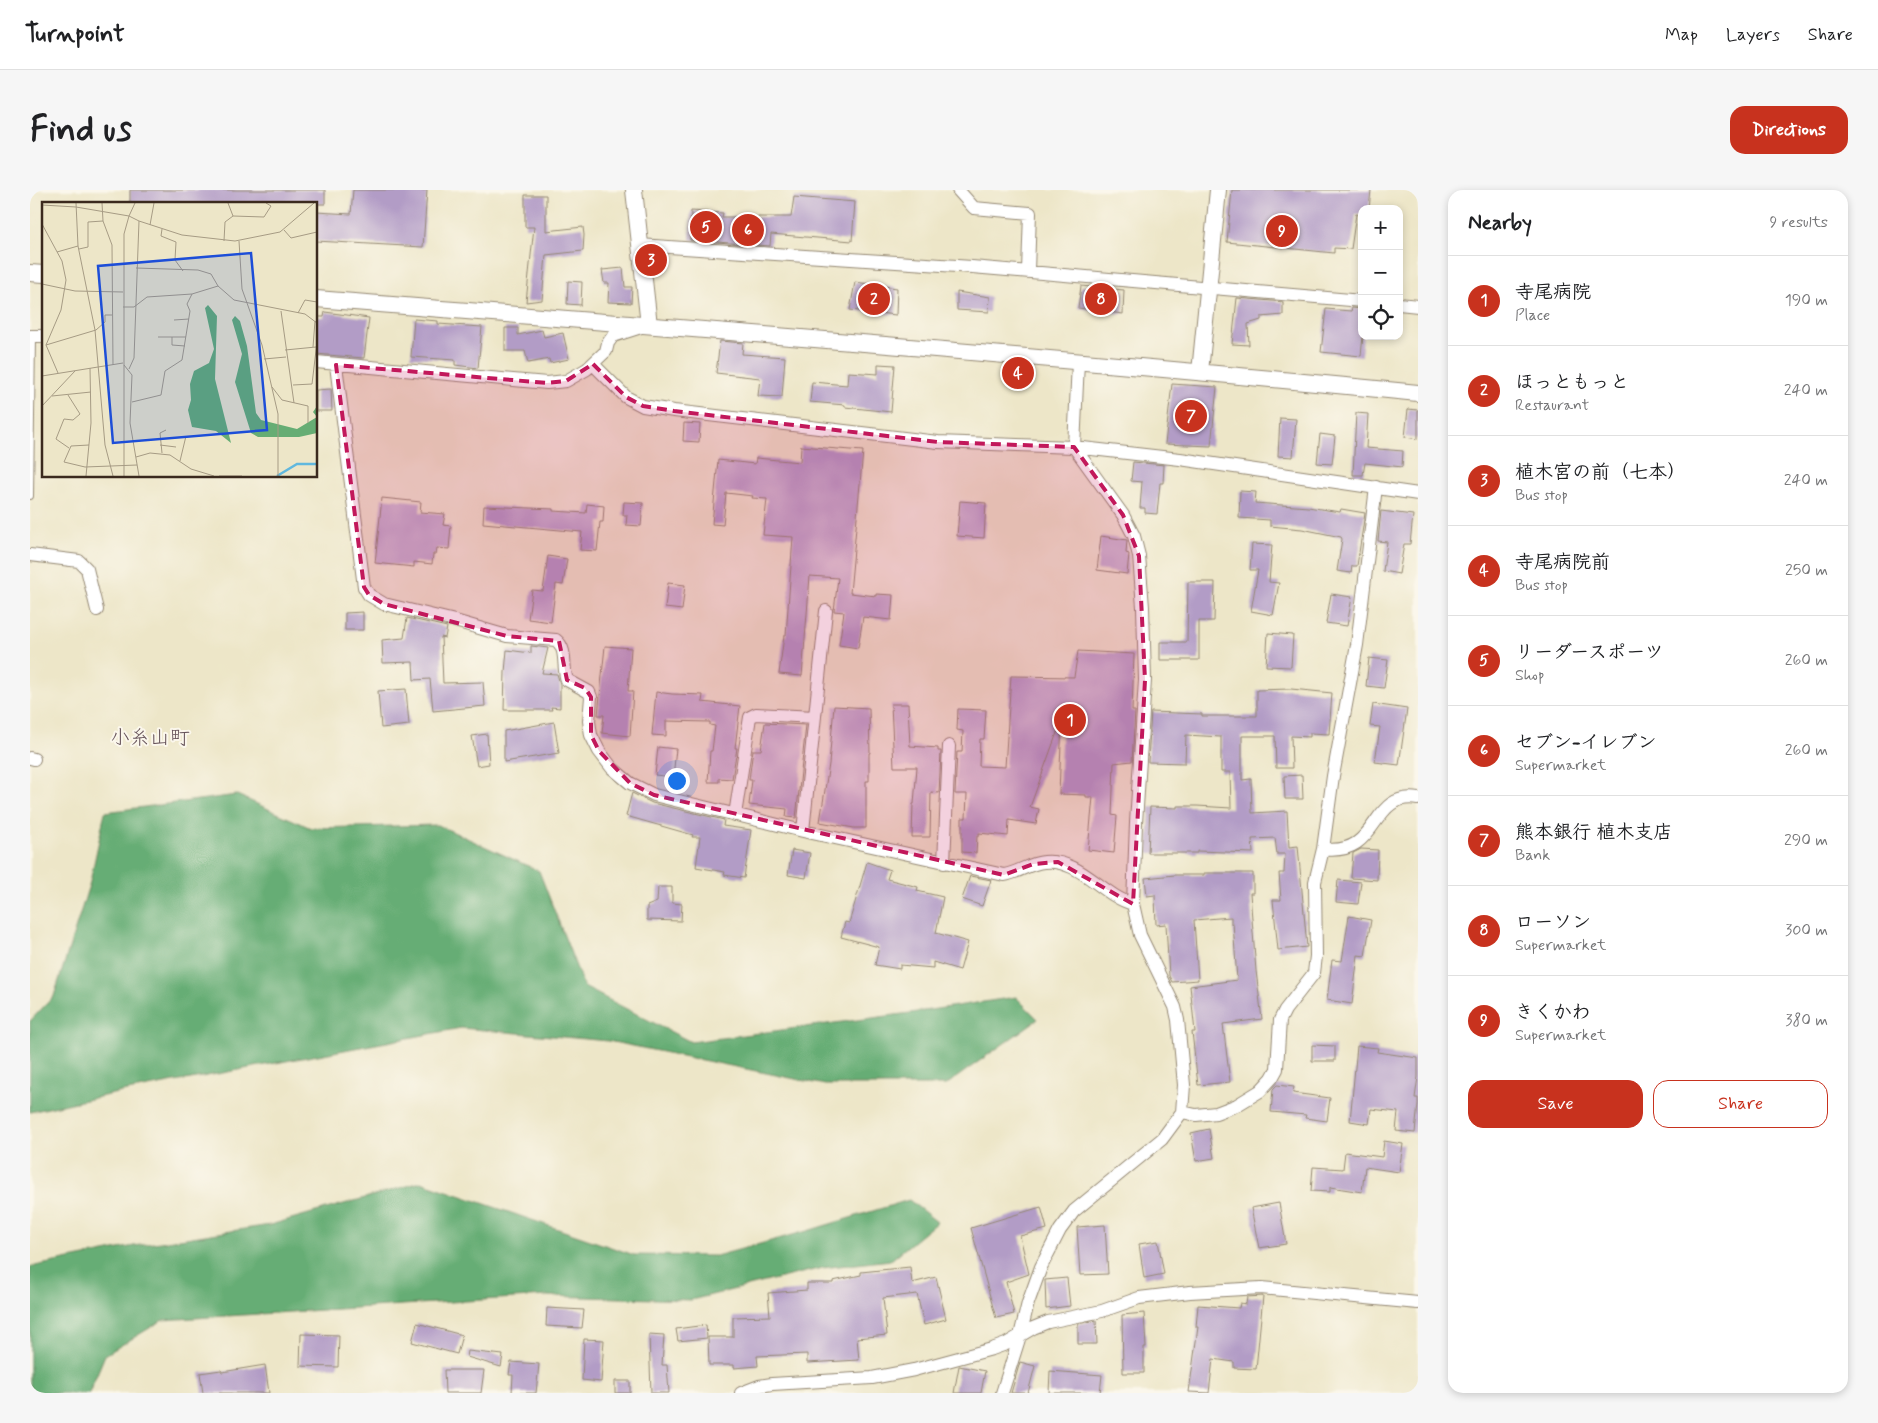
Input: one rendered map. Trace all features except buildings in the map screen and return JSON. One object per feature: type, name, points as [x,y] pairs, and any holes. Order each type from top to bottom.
[{"type":"street","points":[[634,190],[649,325]]},
{"type":"street","points":[[958,190],[974,208],[1030,213],[1028,271]]},
{"type":"street","points":[[1200,372],[1218,190]]},
{"type":"street","points":[[639,245],[1028,271],[1358,301]]},
{"type":"street","points":[[318,299],[1200,372],[1418,394]]},
{"type":"street","points":[[1403,304],[1418,306]]},
{"type":"street","points":[[318,362],[547,383],[566,381],[593,364],[606,351],[608,343],[613,336],[649,325]]},
{"type":"street","points":[[1002,1393],[1028,1303],[1041,1267],[1060,1230],[1080,1206],[1162,1139],[1182,1112],[1184,1085],[1177,1014],[1168,991],[1140,935],[1133,904],[1145,680],[1143,607],[1139,556],[1134,536],[1123,515],[1074,447],[1078,362]]},
{"type":"street","points":[[593,364],[626,396],[643,406],[674,411],[938,442],[1074,447],[1180,459],[1418,494]]},
{"type":"street","points":[[336,365],[364,587],[369,595],[384,604],[507,636],[556,640],[563,650],[567,680],[589,692],[591,697],[589,721],[591,735],[599,751],[612,768],[630,783],[654,795],[735,816],[1004,876],[1032,864],[1058,862],[1068,865],[1094,880],[1122,901],[1133,904]]},
{"type":"street","points":[[1182,1112],[1196,1115],[1216,1113],[1237,1105],[1260,1091],[1272,1078],[1277,1069],[1280,1020],[1285,1010],[1314,973],[1316,965],[1315,882],[1323,849],[1333,776],[1357,645],[1376,487]]},
{"type":"street","points":[[30,555],[79,561],[87,569],[97,610]]},
{"type":"street","points":[[803,832],[826,612]]},
{"type":"street","points":[[735,816],[750,717],[756,714],[815,717]]},
{"type":"street","points":[[944,863],[949,746]]},
{"type":"street","points":[[1323,849],[1334,851],[1350,847],[1363,840],[1385,809],[1394,801],[1408,797],[1418,799]]},
{"type":"street","points":[[742,1393],[759,1386],[772,1384],[888,1376],[992,1349],[1048,1322],[1102,1311],[1139,1298],[1190,1292],[1261,1288],[1418,1303]]},
{"type":"lane","points":[[30,496],[35,336]]},
{"type":"highlighted area","points":[[593,364],[626,397],[643,406],[938,442],[1074,447],[1123,515],[1139,556],[1145,680],[1133,904],[1058,862],[1033,864],[1004,875],[654,795],[630,783],[599,751],[591,735],[591,697],[585,688],[567,680],[559,641],[507,636],[384,604],[369,595],[364,587],[336,365],[547,383],[566,381]]},
{"type":"green space","points":[[237,795],[311,828],[438,825],[539,871],[584,987],[691,1042],[1016,997],[1038,1019],[946,1085],[825,1085],[608,1041],[461,1028],[122,1092],[30,1112],[30,1021],[54,996],[90,882],[105,812]]},
{"type":"green space","points":[[421,1182],[634,1255],[716,1256],[909,1200],[937,1222],[891,1260],[822,1268],[691,1300],[546,1296],[163,1320],[105,1355],[89,1393],[30,1393],[30,1267],[134,1246],[270,1225]]},
{"type":"place","name":"リーダースポーツ","points":[[706,227]]},
{"type":"place","name":"セブン-イレブン","points":[[748,230]]},
{"type":"place","name":"きくかわ","points":[[1282,231]]},
{"type":"place","name":"植木宮の前（七本）","points":[[651,260]]},
{"type":"place","name":"ほっともっと","points":[[874,299]]},
{"type":"place","name":"ローソン","points":[[1101,299]]},
{"type":"place","name":"寺尾病院前","points":[[1018,373]]},
{"type":"place","name":"熊本銀行 植木支店","points":[[1191,416]]},
{"type":"place","name":"寺尾病院","points":[[1070,720]]},
{"type":"district","name":"小糸山町","points":[[150,737]]}]
